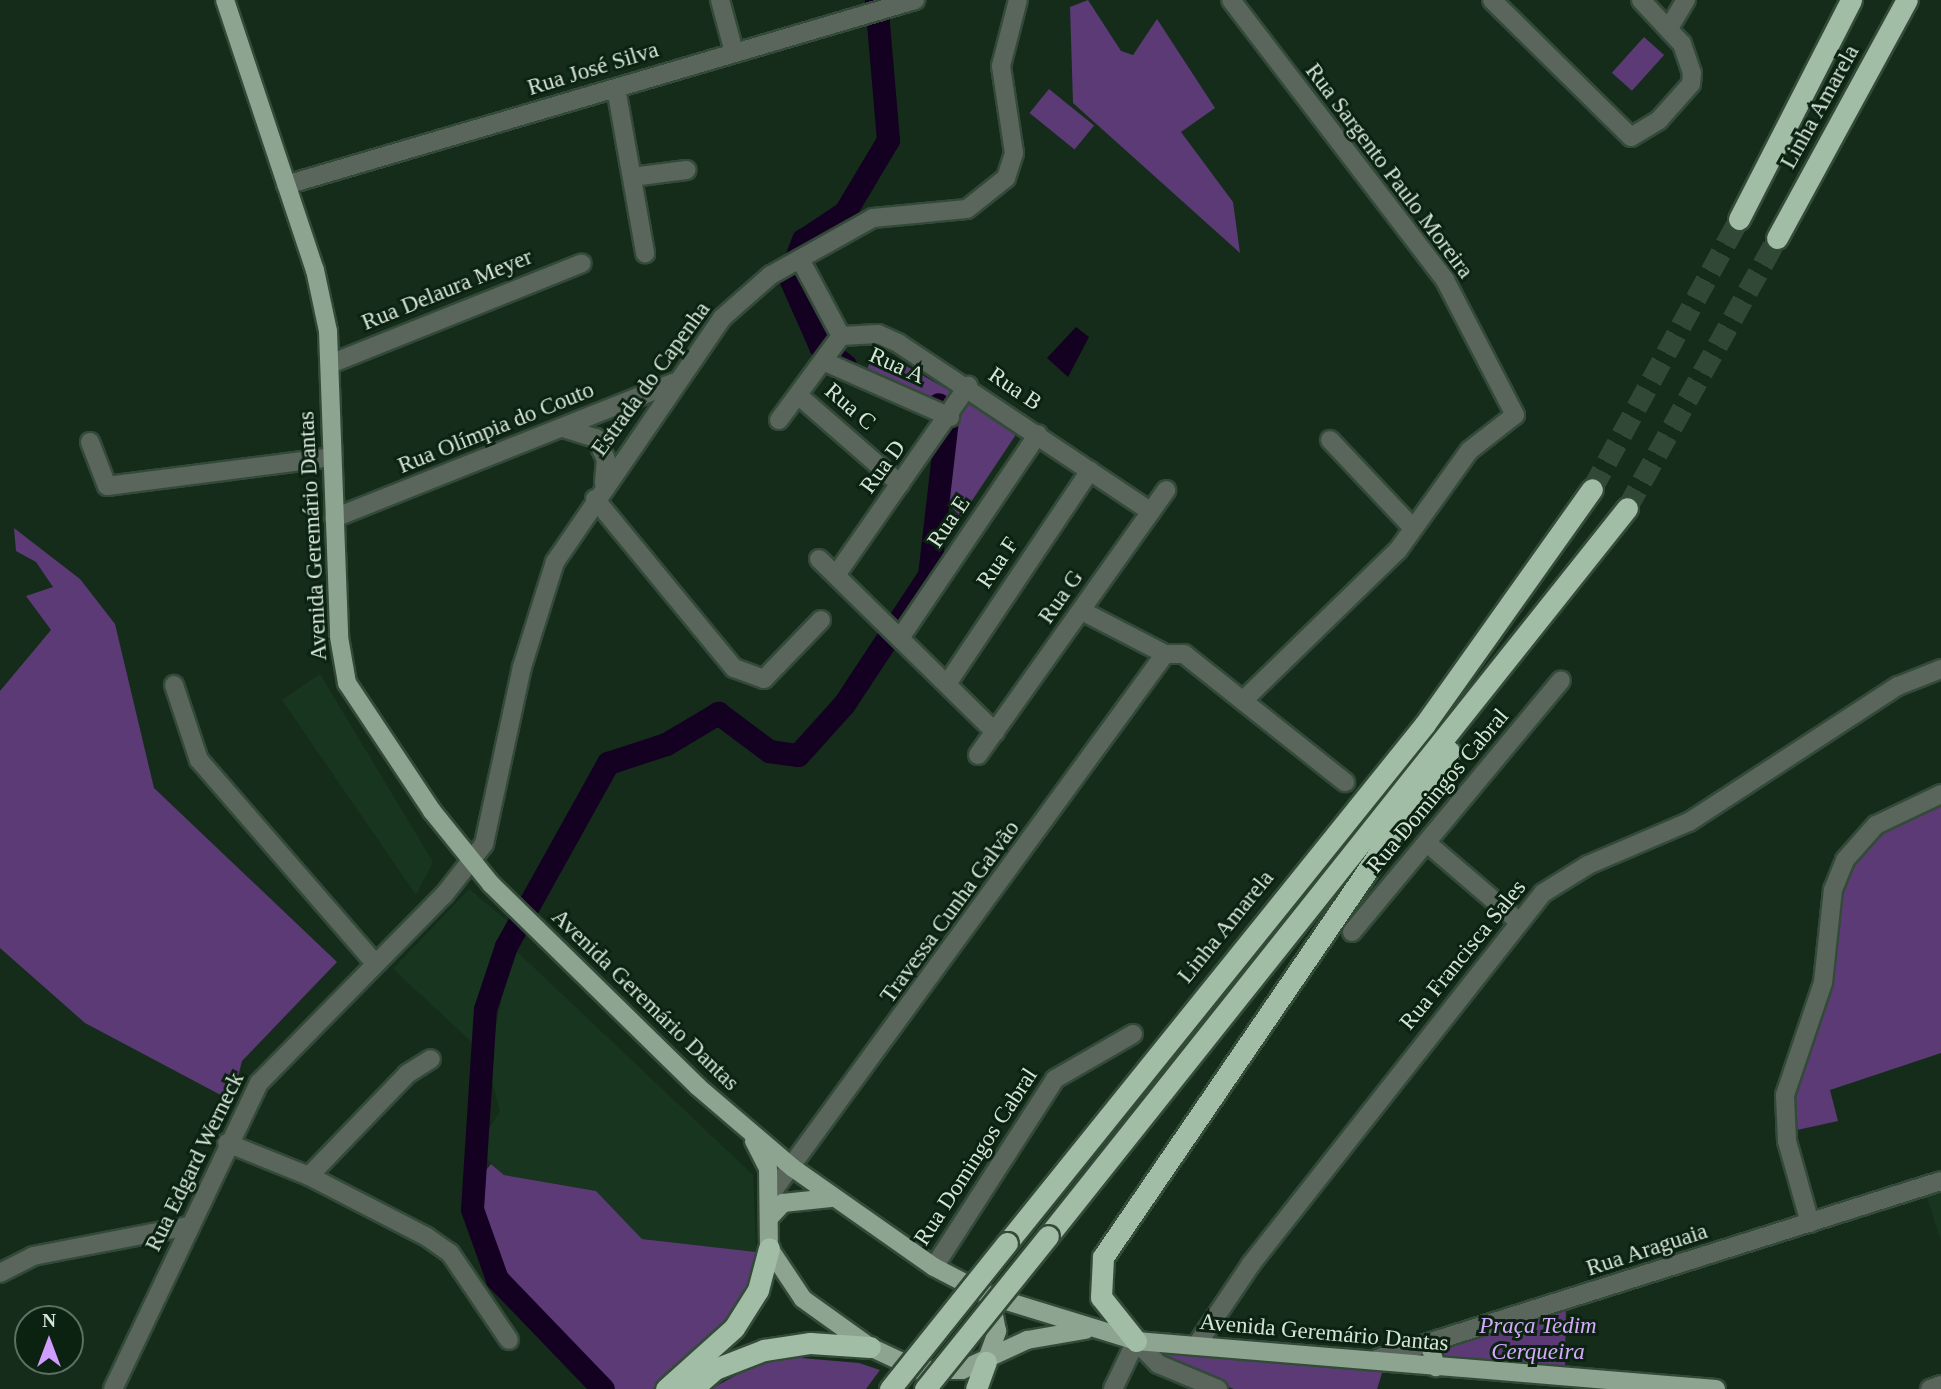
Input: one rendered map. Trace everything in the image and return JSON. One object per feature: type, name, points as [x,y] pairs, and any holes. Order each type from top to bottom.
[{"type":"highway","name":"Linha Amarela","points":[[1739,219],[1851,0]]},
{"type":"highway","name":"Linha Amarela","points":[[1777,238],[1907,0]]},
{"type":"highway","name":"Linha Amarela","points":[[890,1389],[1425,724],[1592,489]]},
{"type":"highway","points":[[924,1383],[1048,1236],[1627,508]]},
{"type":"highway","points":[[1136,1341],[1101,1297],[1103,1256],[1429,785],[1489,683]]},
{"type":"highway","points":[[666,1389],[734,1328],[758,1290],[769,1248]]},
{"type":"highway","points":[[692,1389],[715,1369],[764,1350],[810,1343],[870,1347]]},
{"type":"highway","points":[[976,1389],[986,1362]]},
{"type":"main road","name":"Avenida Geremário Dantas","points":[[225,0],[317,280],[330,364],[338,637],[347,683],[472,861],[531,923],[753,1137],[833,1198],[934,1266],[990,1296],[1136,1341],[1716,1389]]},
{"type":"main road","name":"Avenida Geremário Dantas","points":[[753,1137],[768,1168],[769,1248],[803,1299],[924,1383],[986,1362],[1043,1335],[1098,1329]]},
{"type":"main road","points":[[769,1218],[791,1200],[833,1198]]},
{"type":"main road","points":[[986,1362],[997,1331],[990,1296]]},
{"type":"main road","points":[[1430,1345],[1436,1367]]},
{"type":"street","points":[[720,0],[734,52]]},
{"type":"street","name":"Rua José Silva","points":[[286,186],[915,0]]},
{"type":"street","name":"Estrada do Capenha","points":[[472,861],[491,822],[540,599],[555,562],[599,493],[722,318],[771,275],[873,218],[967,209],[1006,178],[1014,153],[1001,66],[1018,0]]},
{"type":"street","name":"Rua Sargento Paulo Moreira","points":[[1231,0],[1445,280],[1515,415],[1469,450],[1412,527]]},
{"type":"street","points":[[1492,0],[1631,137],[1647,133],[1691,84],[1690,60],[1669,27],[1641,0]]},
{"type":"street","points":[[1669,27],[1686,0]]},
{"type":"street","points":[[616,88],[645,253]]},
{"type":"street","points":[[632,177],[687,170]]},
{"type":"street","points":[[779,420],[831,350],[800,259]]},
{"type":"street","name":"Rua Delaura Meyer","points":[[330,364],[582,263]]},
{"type":"street","name":"Rua B","points":[[831,350],[878,334],[968,386],[1151,512]]},
{"type":"street","name":"Rua A","points":[[831,350],[950,416]]},
{"type":"street","name":"Rua Olímpia do Couto","points":[[334,518],[563,429],[675,382]]},
{"type":"street","name":"Rua D","points":[[836,575],[950,416],[968,386]]},
{"type":"street","name":"Rua C","points":[[799,396],[900,484]]},
{"type":"street","points":[[563,429],[596,438],[606,458],[599,493],[734,668],[764,679],[821,620]]},
{"type":"street","name":"Rua E","points":[[900,638],[1038,433]]},
{"type":"street","points":[[1246,698],[1398,550],[1412,527],[1329,440]]},
{"type":"street","points":[[90,442],[107,486],[332,457]]},
{"type":"street","name":"Rua F","points":[[947,684],[1090,470]]},
{"type":"street","name":"Rua G","points":[[978,755],[1166,490]]},
{"type":"street","points":[[819,559],[995,732]]},
{"type":"street","points":[[1082,611],[1165,654],[1184,654],[1246,698],[1345,782]]},
{"type":"street","name":"Travessa Cunha Galvão","points":[[770,1195],[793,1168],[1165,654]]},
{"type":"street","name":"Rua Francisca Sales","points":[[1196,1346],[1251,1264],[1518,921],[1559,880],[1689,822],[1898,686],[1941,668]]},
{"type":"street","name":"Rua Domingos Cabral","points":[[1352,932],[1561,680]]},
{"type":"street","points":[[174,685],[199,760],[373,961]]},
{"type":"street","points":[[1810,1223],[1787,1141],[1785,1095],[1823,984],[1833,890],[1844,859],[1870,830],[1941,794]]},
{"type":"street","points":[[1427,843],[1518,921]]},
{"type":"street","name":"Rua Edgard Werneck","points":[[113,1389],[227,1143],[259,1083],[373,961],[472,861]]},
{"type":"street","name":"Rua Domingos Cabral","points":[[934,1266],[1055,1079],[1133,1034]]},
{"type":"street","points":[[309,1175],[407,1074],[431,1059]]},
{"type":"street","points":[[227,1143],[309,1175],[450,1253],[509,1339]]},
{"type":"street","name":"Rua Araguaia","points":[[1367,1361],[1430,1345],[1941,1181]]},
{"type":"street","points":[[0,1273],[33,1256],[190,1226]]},
{"type":"street","points":[[1113,1389],[1136,1341],[1149,1358],[1198,1385],[1217,1389]]},
{"type":"street","points":[[1930,1389],[1941,1385]]},
{"type":"shaded area","points":[[1076,327],[1089,337],[1068,377],[1047,358]]},
{"type":"shaded area","points":[[320,674],[433,862],[416,895],[282,700]]},
{"type":"shaded area","points":[[469,889],[511,924],[475,1045],[393,969]]},
{"type":"shaded area","points":[[512,947],[753,1175],[756,1252],[642,1239],[596,1191],[504,1175],[476,1149],[500,1111],[488,1066]]},
{"type":"shaded area","points":[[1941,1182],[1941,1241],[1924,1188]]},
{"type":"green space","points":[[1088,0],[1121,51],[1133,55],[1157,19],[1215,108],[1181,132],[1233,202],[1240,253],[1073,103],[1070,7]]},
{"type":"green space","points":[[1644,37],[1664,55],[1632,91],[1612,73]]},
{"type":"green space","points":[[1049,89],[1094,126],[1075,150],[1029,113]]},
{"type":"green space","points":[[880,339],[883,353],[1014,427],[1015,436],[961,517],[929,484],[943,454],[945,411],[867,369]]},
{"type":"green space","points":[[14,528],[80,579],[115,624],[154,788],[337,962],[242,1061],[232,1101],[85,1023],[0,948],[0,691],[51,630],[26,596],[53,587],[36,562],[16,551]]},
{"type":"green space","points":[[1941,798],[1941,1053],[1830,1090],[1838,1121],[1788,1132],[1788,1087],[1822,991],[1830,901],[1871,834]]},
{"type":"green space","points":[[491,1164],[504,1175],[596,1191],[642,1239],[756,1252],[745,1296],[718,1332],[653,1389],[595,1389],[491,1269],[470,1190]]},
{"type":"green space","name":"Praça Tedim Cerqueira","points":[[1566,1304],[1565,1367],[1408,1356]]},
{"type":"green space","points":[[1146,1346],[1384,1367],[1377,1389],[1234,1389],[1172,1366]]},
{"type":"green space","points":[[790,1357],[859,1363],[880,1370],[866,1389],[711,1389],[760,1362]]},
{"type":"waterway","points":[[845,365],[820,346],[789,276],[803,240],[845,212],[888,140],[876,0]]},
{"type":"waterway","points":[[603,1389],[497,1279],[472,1209],[485,1009],[506,946],[608,763],[666,744],[718,713],[769,751],[798,755],[844,704],[929,575],[947,420],[938,404]]},
{"type":"tunnel","points":[[1592,489],[1739,219]]},
{"type":"tunnel","points":[[1627,508],[1777,238]]}]
